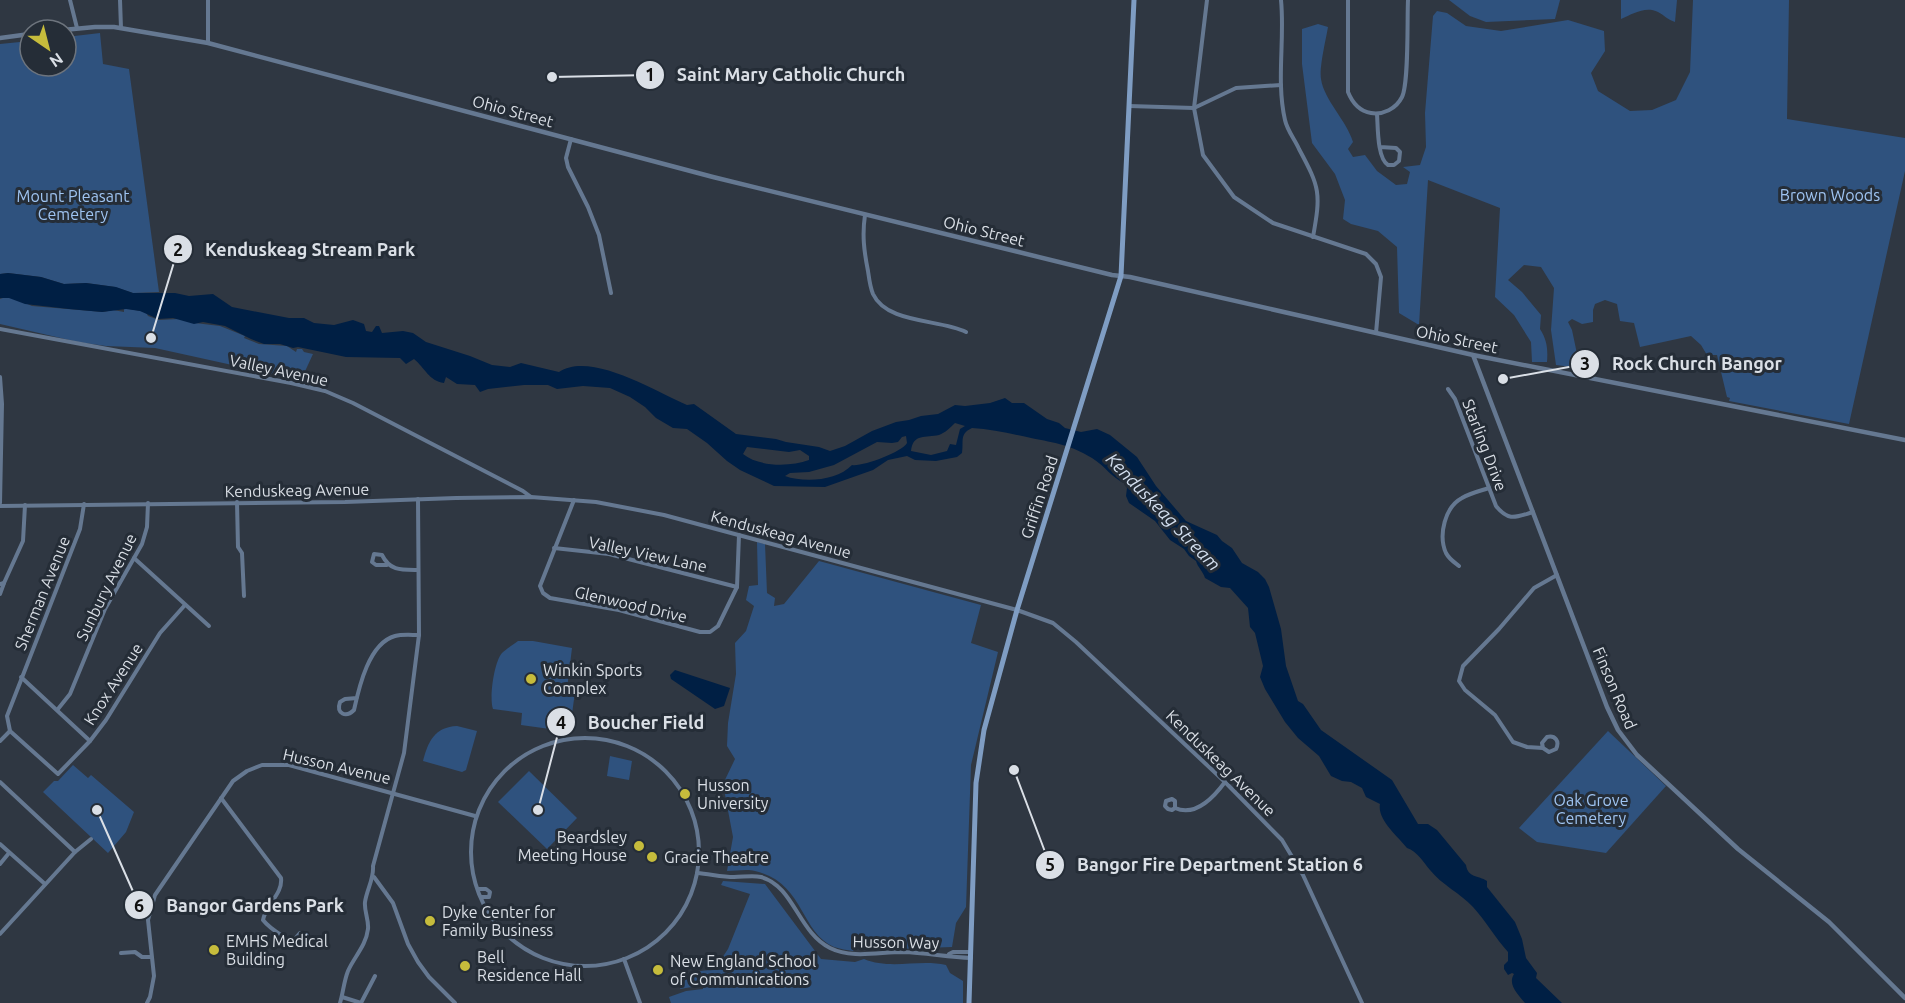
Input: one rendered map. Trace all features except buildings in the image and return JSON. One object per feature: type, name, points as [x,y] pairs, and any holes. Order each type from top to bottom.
[{"type":"main road","name":"Griffin Road","points":[[969,1003],[976,783],[984,730],[1017,610],[1121,276],[1134,0]]},
{"type":"street","points":[[70,0],[74,18]]},
{"type":"street","points":[[120,0],[121,28]]},
{"type":"street","points":[[208,0],[208,43]]},
{"type":"street","points":[[1207,0],[1194,108],[1203,155],[1234,197],[1273,223],[1366,254],[1376,264],[1381,277],[1376,333]]},
{"type":"street","points":[[1281,0],[1283,20],[1281,85],[1285,121],[1313,175],[1319,194],[1313,237]]},
{"type":"street","points":[[1348,0],[1348,92],[1352,101],[1359,108],[1377,114],[1394,107],[1404,92],[1408,0]]},
{"type":"street","name":"Ohio Street","points":[[78,28],[121,28],[208,43],[865,215],[1121,276],[1473,355],[1905,440]]},
{"type":"street","points":[[0,38],[18,36]]},
{"type":"street","points":[[1129,106],[1194,108],[1236,88],[1281,85]]},
{"type":"street","points":[[1377,114],[1381,159],[1385,164],[1391,166],[1399,161],[1400,152],[1396,148],[1380,147]]},
{"type":"street","points":[[571,138],[566,158],[568,166],[599,235],[611,293]]},
{"type":"street","points":[[865,215],[862,240],[871,287],[880,304],[896,314],[956,327],[966,332]]},
{"type":"street","name":"Valley Avenue","points":[[0,329],[325,391],[353,403],[531,497]]},
{"type":"street","name":"Finson Road","points":[[1473,355],[1610,713],[1625,741],[1738,849],[1828,922],[1905,998]]},
{"type":"street","points":[[0,377],[3,404],[0,505]]},
{"type":"street","name":"Starling Drive","points":[[1448,389],[1455,399],[1496,506],[1503,515],[1510,518],[1533,512]]},
{"type":"street","points":[[1459,566],[1450,560],[1445,551],[1446,516],[1462,498],[1489,488]]},
{"type":"street","name":"Kenduskeag Avenue","points":[[0,505],[531,497],[574,500],[637,508],[1017,610],[1053,623],[1225,782],[1282,840],[1303,874],[1362,1003]]},
{"type":"street","name":"Husson Avenue","points":[[147,1003],[153,985],[148,920],[155,895],[233,782],[247,771],[271,764],[289,765],[394,794],[404,753],[419,635],[418,499]]},
{"type":"street","name":"Glenwood Drive","points":[[574,500],[540,586],[543,593],[550,598],[619,610],[700,632],[710,632],[718,626],[737,587],[739,535]]},
{"type":"street","points":[[237,502],[238,547],[242,553],[244,596]]},
{"type":"street","name":"Sunbury Avenue","points":[[58,709],[70,694],[105,609],[146,532],[148,503]]},
{"type":"street","name":"Sherman Avenue","points":[[10,731],[7,716],[80,529],[84,504]]},
{"type":"street","points":[[0,594],[2,583],[22,541],[25,505]]},
{"type":"street","name":"Valley View Lane","points":[[554,548],[609,554],[737,587]]},
{"type":"street","points":[[134,558],[209,626]]},
{"type":"street","points":[[387,565],[418,570]]},
{"type":"street","points":[[1543,748],[1542,742],[1547,736],[1556,739],[1558,744],[1554,751],[1527,747],[1513,742],[1495,715],[1463,688],[1460,677],[1463,666],[1534,588],[1557,575]]},
{"type":"street","name":"Knox Avenue","points":[[10,731],[58,774],[90,741],[106,720],[160,633],[185,605]]},
{"type":"street","points":[[357,698],[340,702],[338,708],[340,712],[350,714],[354,710],[370,659],[386,640],[396,636],[419,635]]},
{"type":"street","points":[[21,677],[90,741]]},
{"type":"street","points":[[0,741],[10,731]]},
{"type":"street","points":[[580,737],[610,740],[630,746],[654,760],[681,789],[697,830],[699,851],[697,873],[688,902],[671,927],[649,946],[624,959],[606,964],[568,965],[532,954],[516,944],[502,932],[484,908],[471,854],[475,816],[487,790],[497,777],[522,756],[540,746],[559,740],[580,737]]},
{"type":"street","points":[[0,782],[75,852]]},
{"type":"street","points":[[1175,808],[1187,811],[1201,805],[1210,799],[1225,782]]},
{"type":"street","points":[[455,1003],[429,977],[418,962],[408,944],[393,903],[374,877],[373,866],[394,794],[475,816]]},
{"type":"street","points":[[221,798],[281,878],[280,888],[263,920],[272,930],[293,940]]},
{"type":"street","points":[[0,934],[75,852],[91,839]]},
{"type":"street","points":[[0,844],[45,884]]},
{"type":"street","points":[[0,864],[9,853]]},
{"type":"street","name":"Husson Way","points":[[697,873],[724,877],[760,877],[778,885],[813,936],[830,949],[841,952],[948,955],[952,957],[971,955]]},
{"type":"street","points":[[340,1003],[348,971],[360,953],[367,936],[368,928],[364,910],[369,885],[374,877]]},
{"type":"street","points":[[479,889],[486,889],[490,892],[486,899],[481,896]]},
{"type":"street","points":[[122,953],[135,952],[142,957],[151,957]]},
{"type":"street","points":[[624,959],[640,1003]]},
{"type":"street","points":[[342,997],[361,1003],[375,976]]},
{"type":"green space","points":[[1449,0],[1560,0],[1555,19],[1486,22],[1470,16]]},
{"type":"green space","points":[[1621,0],[1677,0],[1675,22],[1653,10],[1639,11],[1621,19]]},
{"type":"green space","name":"Brown Woods","points":[[1693,0],[1789,0],[1787,119],[1905,138],[1905,171],[1849,424],[1729,401],[1717,355],[1707,355],[1701,345],[1691,336],[1640,347],[1634,323],[1620,321],[1617,304],[1605,300],[1595,304],[1593,322],[1582,324],[1572,319],[1568,322],[1572,330],[1580,368],[1556,365],[1551,330],[1554,288],[1541,267],[1524,265],[1508,280],[1522,292],[1541,315],[1540,329],[1546,345],[1547,362],[1532,362],[1531,342],[1514,315],[1495,297],[1500,208],[1428,180],[1419,325],[1399,313],[1397,247],[1378,231],[1351,224],[1343,219],[1345,200],[1335,174],[1312,143],[1302,64],[1302,29],[1318,24],[1328,27],[1321,79],[1326,95],[1350,134],[1353,142],[1348,149],[1353,157],[1365,155],[1377,171],[1396,185],[1407,184],[1410,172],[1403,167],[1420,165],[1426,147],[1425,113],[1433,16],[1437,11],[1447,13],[1466,26],[1501,31],[1568,20],[1604,31],[1605,51],[1591,73],[1598,91],[1630,111],[1652,110],[1676,100],[1690,72]]},
{"type":"green space","name":"Mount Pleasant Cemetery","points":[[100,33],[103,64],[129,69],[159,292],[133,293],[115,287],[86,283],[64,284],[41,277],[0,274],[0,44],[18,42],[18,78],[78,78],[78,36]]},
{"type":"green space","points":[[9,296],[32,306],[103,312],[113,310],[124,312],[124,308],[146,312],[148,316],[159,320],[179,319],[220,326],[259,344],[287,346],[296,352],[297,349],[302,349],[304,352],[313,354],[301,380],[155,348],[106,346],[78,342],[0,324],[0,299]]},
{"type":"green space","points":[[757,542],[765,544],[767,593],[775,598],[774,606],[784,604],[819,561],[981,605],[971,643],[998,652],[971,765],[966,907],[956,923],[952,947],[897,949],[894,943],[869,944],[862,936],[853,951],[834,947],[814,930],[793,896],[783,885],[755,871],[727,871],[733,837],[723,784],[735,759],[727,746],[728,723],[736,674],[735,643],[746,631],[754,606],[746,600],[749,586],[758,585]]},
{"type":"green space","name":"Winkin Sports Complex","points":[[518,641],[533,641],[572,648],[567,689],[575,692],[572,714],[574,715],[573,721],[569,720],[570,722],[565,727],[558,726],[557,730],[521,725],[522,713],[493,709],[492,689],[499,658]]},
{"type":"green space","points":[[457,726],[477,731],[466,770],[462,772],[423,761],[427,747],[434,736],[443,729]]},
{"type":"green space","name":"Oak Grove Cemetery","points":[[1608,731],[1666,786],[1606,853],[1537,842],[1519,828]]},
{"type":"green space","points":[[610,756],[632,761],[629,780],[607,776]]},
{"type":"green space","points":[[73,765],[88,778],[91,775],[134,812],[126,832],[108,853],[43,792],[54,781],[58,781]]},
{"type":"green space","points":[[529,771],[577,818],[547,849],[498,802]]},
{"type":"green space","points":[[723,881],[765,884],[821,959],[855,962],[864,959],[884,964],[936,963],[946,965],[950,973],[963,981],[963,1003],[671,1003],[669,997],[686,991],[703,989],[703,985],[708,984],[709,977],[693,982],[692,987],[680,989],[690,975],[714,970],[728,949],[750,894],[721,885]]},
{"type":"water","name":"Kenduskeag Stream","points":[[0,274],[41,277],[64,284],[86,283],[116,287],[133,293],[175,293],[189,296],[213,294],[232,307],[289,318],[304,318],[314,323],[334,325],[353,320],[364,324],[366,331],[372,332],[376,326],[379,326],[382,333],[403,331],[413,333],[426,342],[492,365],[510,367],[521,363],[559,372],[572,367],[588,366],[641,383],[687,405],[694,404],[736,434],[776,439],[830,451],[896,422],[938,414],[955,405],[990,403],[1005,398],[1012,403],[1024,403],[1065,428],[1081,432],[1097,429],[1110,435],[1137,457],[1156,486],[1186,521],[1217,535],[1232,548],[1242,563],[1265,579],[1281,629],[1286,666],[1298,701],[1303,704],[1321,730],[1392,780],[1418,824],[1428,824],[1437,830],[1466,865],[1469,872],[1487,881],[1487,887],[1515,922],[1526,958],[1537,973],[1536,978],[1562,1003],[1525,1003],[1513,986],[1514,974],[1508,975],[1504,969],[1508,961],[1508,952],[1478,912],[1445,885],[1417,854],[1407,848],[1385,822],[1380,804],[1366,797],[1362,788],[1331,776],[1319,756],[1298,738],[1285,722],[1260,677],[1263,666],[1255,633],[1250,627],[1248,608],[1230,588],[1221,587],[1205,578],[1196,561],[1184,549],[1170,540],[1155,521],[1129,503],[1124,483],[1097,461],[1077,450],[1048,441],[972,428],[965,433],[962,453],[957,457],[936,461],[915,460],[907,456],[888,460],[873,470],[825,487],[774,486],[740,470],[687,429],[673,428],[656,418],[630,397],[610,388],[583,386],[557,389],[548,385],[524,385],[480,392],[475,385],[457,384],[446,377],[444,383],[435,380],[414,359],[406,364],[400,358],[346,357],[280,344],[264,344],[225,326],[203,322],[194,324],[173,318],[158,319],[140,311],[126,309],[102,312],[69,309],[25,304],[9,298],[0,298]],"holes":[[[955,423],[965,426],[960,429],[956,445],[950,444],[947,451],[931,455],[911,451],[917,439],[941,434]],[[906,436],[907,443],[898,451],[872,461],[852,465],[838,474],[811,480],[785,476],[790,473],[809,472],[834,465],[877,442],[898,442]],[[747,447],[789,452],[800,450],[809,456],[809,460],[793,464],[775,464],[757,461],[743,454]]]},
{"type":"water","points":[[675,670],[730,688],[724,706],[715,709],[671,679],[670,675]]},
{"type":"place","name":"Saint Mary Catholic Church","points":[[552,77]]},
{"type":"place","name":"Kenduskeag Stream Park","points":[[151,338]]},
{"type":"place","name":"Rock Church Bangor","points":[[1503,379]]},
{"type":"place","name":"Winkin Sports Complex","points":[[531,679]]},
{"type":"place","name":"Bangor Fire Department Station 6","points":[[1014,770]]},
{"type":"place","name":"Husson University","points":[[685,794]]},
{"type":"place","name":"Bangor Gardens Park","points":[[97,810]]},
{"type":"place","name":"Boucher Field","points":[[538,810]]},
{"type":"place","name":"Beardsley Meeting House","points":[[639,846]]},
{"type":"place","name":"Gracie Theatre","points":[[652,857]]},
{"type":"place","name":"Dyke Center for Family Business","points":[[430,921]]},
{"type":"place","name":"EMHS Medical Building","points":[[214,950]]},
{"type":"place","name":"Bell Residence Hall","points":[[465,966]]},
{"type":"place","name":"New England School of Communications","points":[[658,970]]}]
